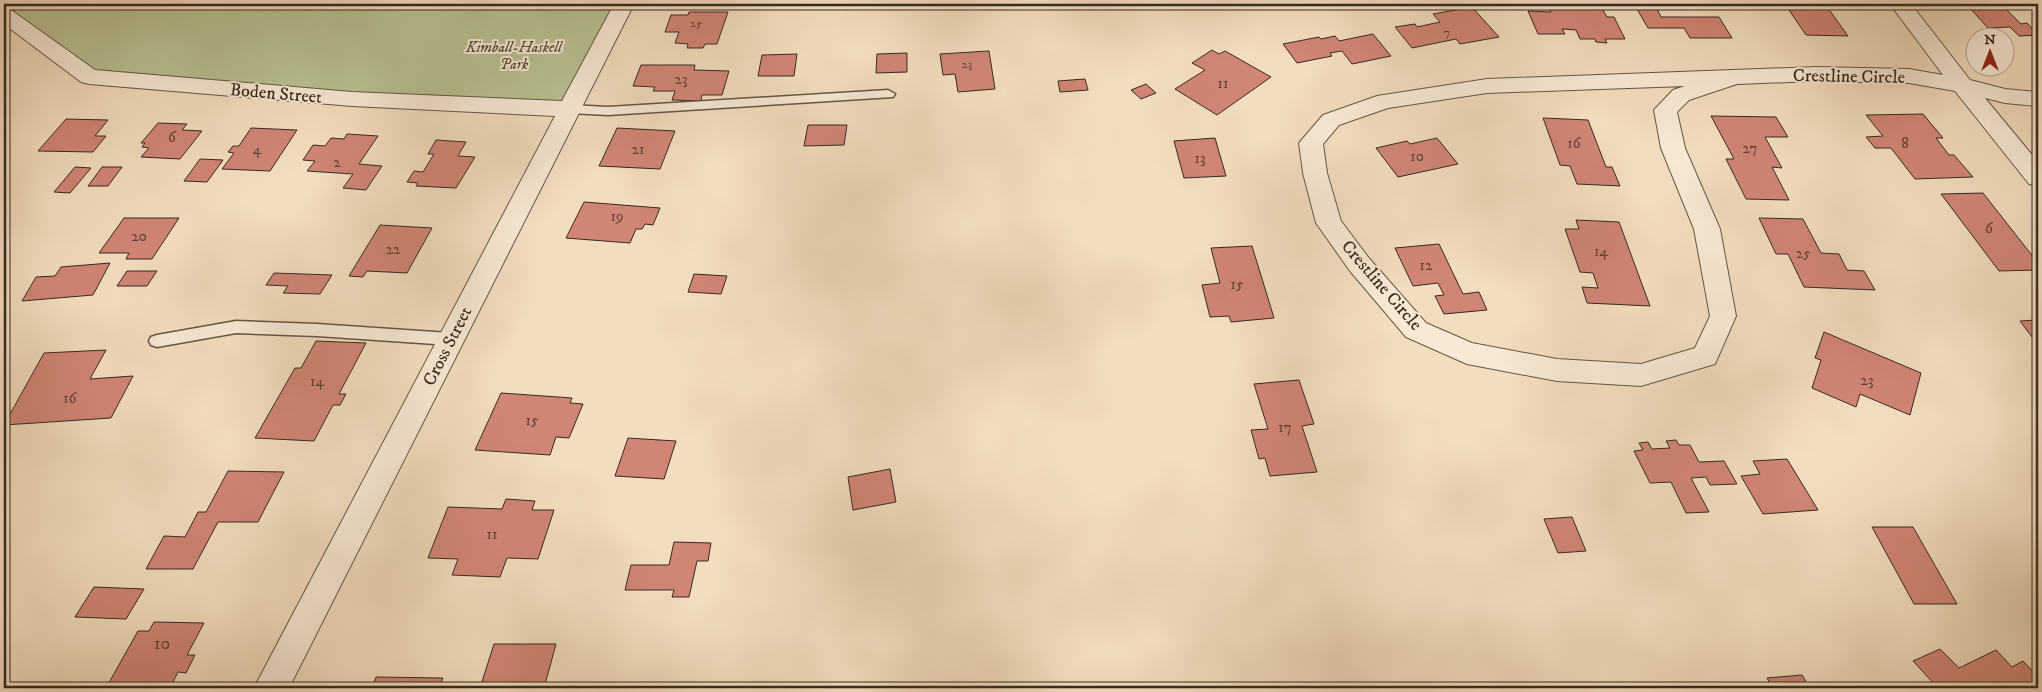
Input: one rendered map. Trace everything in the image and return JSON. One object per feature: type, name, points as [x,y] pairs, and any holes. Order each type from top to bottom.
[{"type":"street","name":"Cross Street","points":[[272,688],[624,4]]},
{"type":"street","points":[[1900,4],[1962,85],[2038,178]]},
{"type":"street","name":"Boden Street","points":[[4,14],[89,77],[352,99],[569,109]]},
{"type":"street","name":"Crestline Circle","points":[[1735,77],[1681,95],[1665,110],[1673,148],[1707,229],[1723,316],[1705,356],[1641,375],[1557,370],[1467,353],[1416,330],[1359,264],[1329,223],[1315,173],[1311,143],[1331,120],[1385,101],[1487,86],[1816,74],[1909,76],[1962,85],[2005,96],[2038,99]]},
{"type":"lane","points":[[569,109],[608,111],[888,94]]},
{"type":"lane","points":[[158,341],[236,327],[317,330],[450,339]]},
{"type":"green space","name":"Kimball-Haskell Park","points":[[4,4],[624,4],[569,109],[89,77],[4,18]]},
{"type":"building","points":[[1548,4],[1600,5],[1607,17],[1614,17],[1625,39],[1605,39],[1607,43],[1596,42],[1595,39],[1580,39],[1576,30],[1562,29],[1565,34],[1538,34],[1528,11],[1551,12]]},
{"type":"building","points":[[1785,4],[1825,4],[1848,36],[1806,35]]},
{"type":"building","points":[[2002,5],[2021,24],[2027,23],[2038,35],[2019,36],[2014,31],[2014,28],[2010,27],[1988,28],[1968,6]]},
{"type":"building","points":[[1472,7],[1499,37],[1460,44],[1456,39],[1412,48],[1395,27],[1415,24],[1417,27],[1440,22],[1433,14]]},
{"type":"building","points":[[1637,9],[1657,9],[1661,17],[1719,17],[1732,38],[1690,38],[1684,28],[1648,28]]},
{"type":"building","points":[[689,12],[728,12],[717,44],[705,44],[703,48],[687,48],[688,44],[675,43],[679,32],[665,32],[671,15],[688,15]]},
{"type":"building","points":[[1373,34],[1391,56],[1352,64],[1342,51],[1330,53],[1332,56],[1297,63],[1283,44],[1335,36],[1339,41]]},
{"type":"building","points":[[1212,50],[1219,54],[1225,51],[1271,77],[1217,115],[1175,89],[1205,70],[1192,63]]},
{"type":"building","points":[[989,51],[995,89],[958,92],[955,74],[943,75],[940,54]]},
{"type":"building","points":[[907,53],[907,72],[876,73],[877,54]]},
{"type":"building","points":[[797,54],[794,76],[758,76],[762,55]]},
{"type":"building","points":[[641,65],[695,65],[694,70],[729,71],[722,95],[702,95],[701,101],[672,100],[675,91],[653,91],[655,87],[633,86]]},
{"type":"building","points":[[1085,79],[1088,90],[1060,92],[1058,81]]},
{"type":"building","points":[[1146,84],[1156,93],[1141,99],[1131,90]]},
{"type":"building","points":[[1923,114],[1943,138],[1936,138],[1949,155],[1954,155],[1973,177],[1915,179],[1891,148],[1875,148],[1866,137],[1883,136],[1866,115]]},
{"type":"building","points":[[1711,116],[1776,117],[1788,137],[1765,137],[1782,168],[1772,167],[1789,200],[1746,199],[1726,159],[1734,159]]},
{"type":"building","points":[[1543,118],[1588,120],[1606,167],[1612,167],[1620,186],[1577,184],[1570,166],[1560,165]]},
{"type":"building","points":[[66,119],[108,120],[95,136],[106,136],[93,152],[38,151]]},
{"type":"building","points":[[158,123],[187,124],[182,130],[202,131],[180,159],[141,157],[149,148],[142,147],[145,143],[141,143]]},
{"type":"building","points":[[808,125],[847,125],[844,145],[804,146]]},
{"type":"building","points":[[251,128],[297,130],[270,171],[222,169],[234,153],[228,152],[233,146],[239,146]]},
{"type":"building","points":[[617,128],[675,131],[660,169],[599,166]]},
{"type":"building","points":[[347,134],[378,136],[359,164],[382,166],[366,190],[343,188],[353,174],[307,171],[315,161],[303,160],[313,145],[325,146],[331,138],[344,139]]},
{"type":"building","points":[[1215,138],[1226,176],[1184,178],[1174,141]]},
{"type":"building","points":[[1437,138],[1458,164],[1398,177],[1376,148],[1407,141],[1410,144]]},
{"type":"building","points":[[436,140],[466,142],[458,156],[475,157],[456,188],[416,186],[418,183],[407,182],[414,171],[423,172],[434,154],[428,154]]},
{"type":"building","points":[[200,159],[223,160],[207,182],[184,181]]},
{"type":"building","points":[[75,167],[91,168],[70,193],[54,192]]},
{"type":"building","points":[[102,167],[122,167],[108,186],[88,186]]},
{"type":"building","points":[[1983,193],[2038,263],[2038,270],[1999,271],[1941,194]]},
{"type":"building","points":[[584,202],[660,208],[653,225],[645,224],[642,229],[636,229],[630,243],[566,238]]},
{"type":"building","points":[[124,218],[179,218],[152,259],[126,259],[129,253],[99,253]]},
{"type":"building","points":[[1759,218],[1803,219],[1821,253],[1839,254],[1847,270],[1864,271],[1875,290],[1804,287],[1788,254],[1776,254]]},
{"type":"building","points":[[1576,220],[1619,222],[1650,306],[1587,303],[1582,287],[1598,288],[1593,273],[1580,272],[1565,229],[1579,229]]},
{"type":"building","points":[[380,225],[432,228],[407,273],[367,271],[363,277],[349,276]]},
{"type":"building","points":[[1439,244],[1463,294],[1479,292],[1487,310],[1444,314],[1435,296],[1444,295],[1438,283],[1413,286],[1395,248]]},
{"type":"building","points":[[1252,246],[1274,318],[1231,322],[1229,316],[1210,317],[1202,285],[1220,283],[1211,248]]},
{"type":"building","points":[[110,263],[93,295],[22,301],[36,277],[55,276],[61,267]]},
{"type":"building","points":[[127,271],[157,271],[147,286],[117,286]]},
{"type":"building","points":[[274,273],[332,275],[320,294],[283,293],[288,286],[266,285]]},
{"type":"building","points":[[694,274],[727,276],[721,294],[688,292]]},
{"type":"building","points":[[2038,320],[2038,337],[2032,337],[2020,321]]},
{"type":"building","points":[[1824,332],[1921,373],[1910,415],[1860,394],[1856,407],[1812,388],[1821,360],[1815,358]]},
{"type":"building","points":[[316,341],[366,343],[339,394],[346,394],[340,405],[333,405],[314,441],[255,438],[295,368],[301,368]]},
{"type":"building","points":[[106,350],[90,379],[133,376],[111,418],[4,425],[44,353]]},
{"type":"building","points":[[1299,380],[1314,424],[1302,426],[1317,472],[1270,476],[1265,458],[1259,459],[1251,430],[1268,429],[1254,384]]},
{"type":"building","points":[[501,393],[572,398],[570,403],[583,404],[569,438],[556,437],[550,455],[475,450]]},
{"type":"building","points":[[628,438],[676,441],[664,479],[615,476]]},
{"type":"building","points":[[1676,440],[1679,445],[1690,445],[1699,462],[1724,461],[1737,484],[1710,485],[1706,477],[1691,478],[1709,512],[1686,513],[1671,482],[1650,483],[1634,451],[1643,450],[1639,443],[1648,442],[1652,449],[1670,448],[1666,441]]},
{"type":"building","points":[[1787,459],[1818,510],[1763,514],[1741,476],[1760,474],[1753,461]]},
{"type":"building","points":[[890,469],[896,502],[853,510],[848,477]]},
{"type":"building","points":[[228,471],[284,472],[258,522],[218,522],[193,569],[146,569],[164,536],[185,537],[198,512],[206,512]]},
{"type":"building","points":[[506,499],[535,501],[532,510],[554,510],[538,559],[507,558],[500,577],[452,575],[458,559],[428,558],[448,507],[502,509]]},
{"type":"building","points":[[1572,517],[1586,551],[1558,553],[1544,519]]},
{"type":"building","points":[[1872,527],[1913,527],[1957,604],[1914,604]]},
{"type":"building","points":[[674,542],[711,543],[708,561],[697,561],[689,597],[672,597],[674,590],[625,590],[631,565],[669,565]]},
{"type":"building","points":[[94,587],[144,589],[126,619],[75,617]]},
{"type":"building","points":[[154,622],[204,623],[187,655],[195,655],[186,673],[178,672],[170,688],[106,688],[138,631],[149,631]]},
{"type":"building","points":[[494,644],[556,644],[544,688],[480,688]]},
{"type":"building","points":[[1940,649],[1959,668],[1996,650],[2012,667],[2023,661],[2038,677],[2038,688],[1938,688],[1913,661]]},
{"type":"building","points":[[1802,675],[1810,688],[1773,688],[1767,678]]},
{"type":"building","points":[[376,677],[443,678],[439,688],[372,688]]}]
